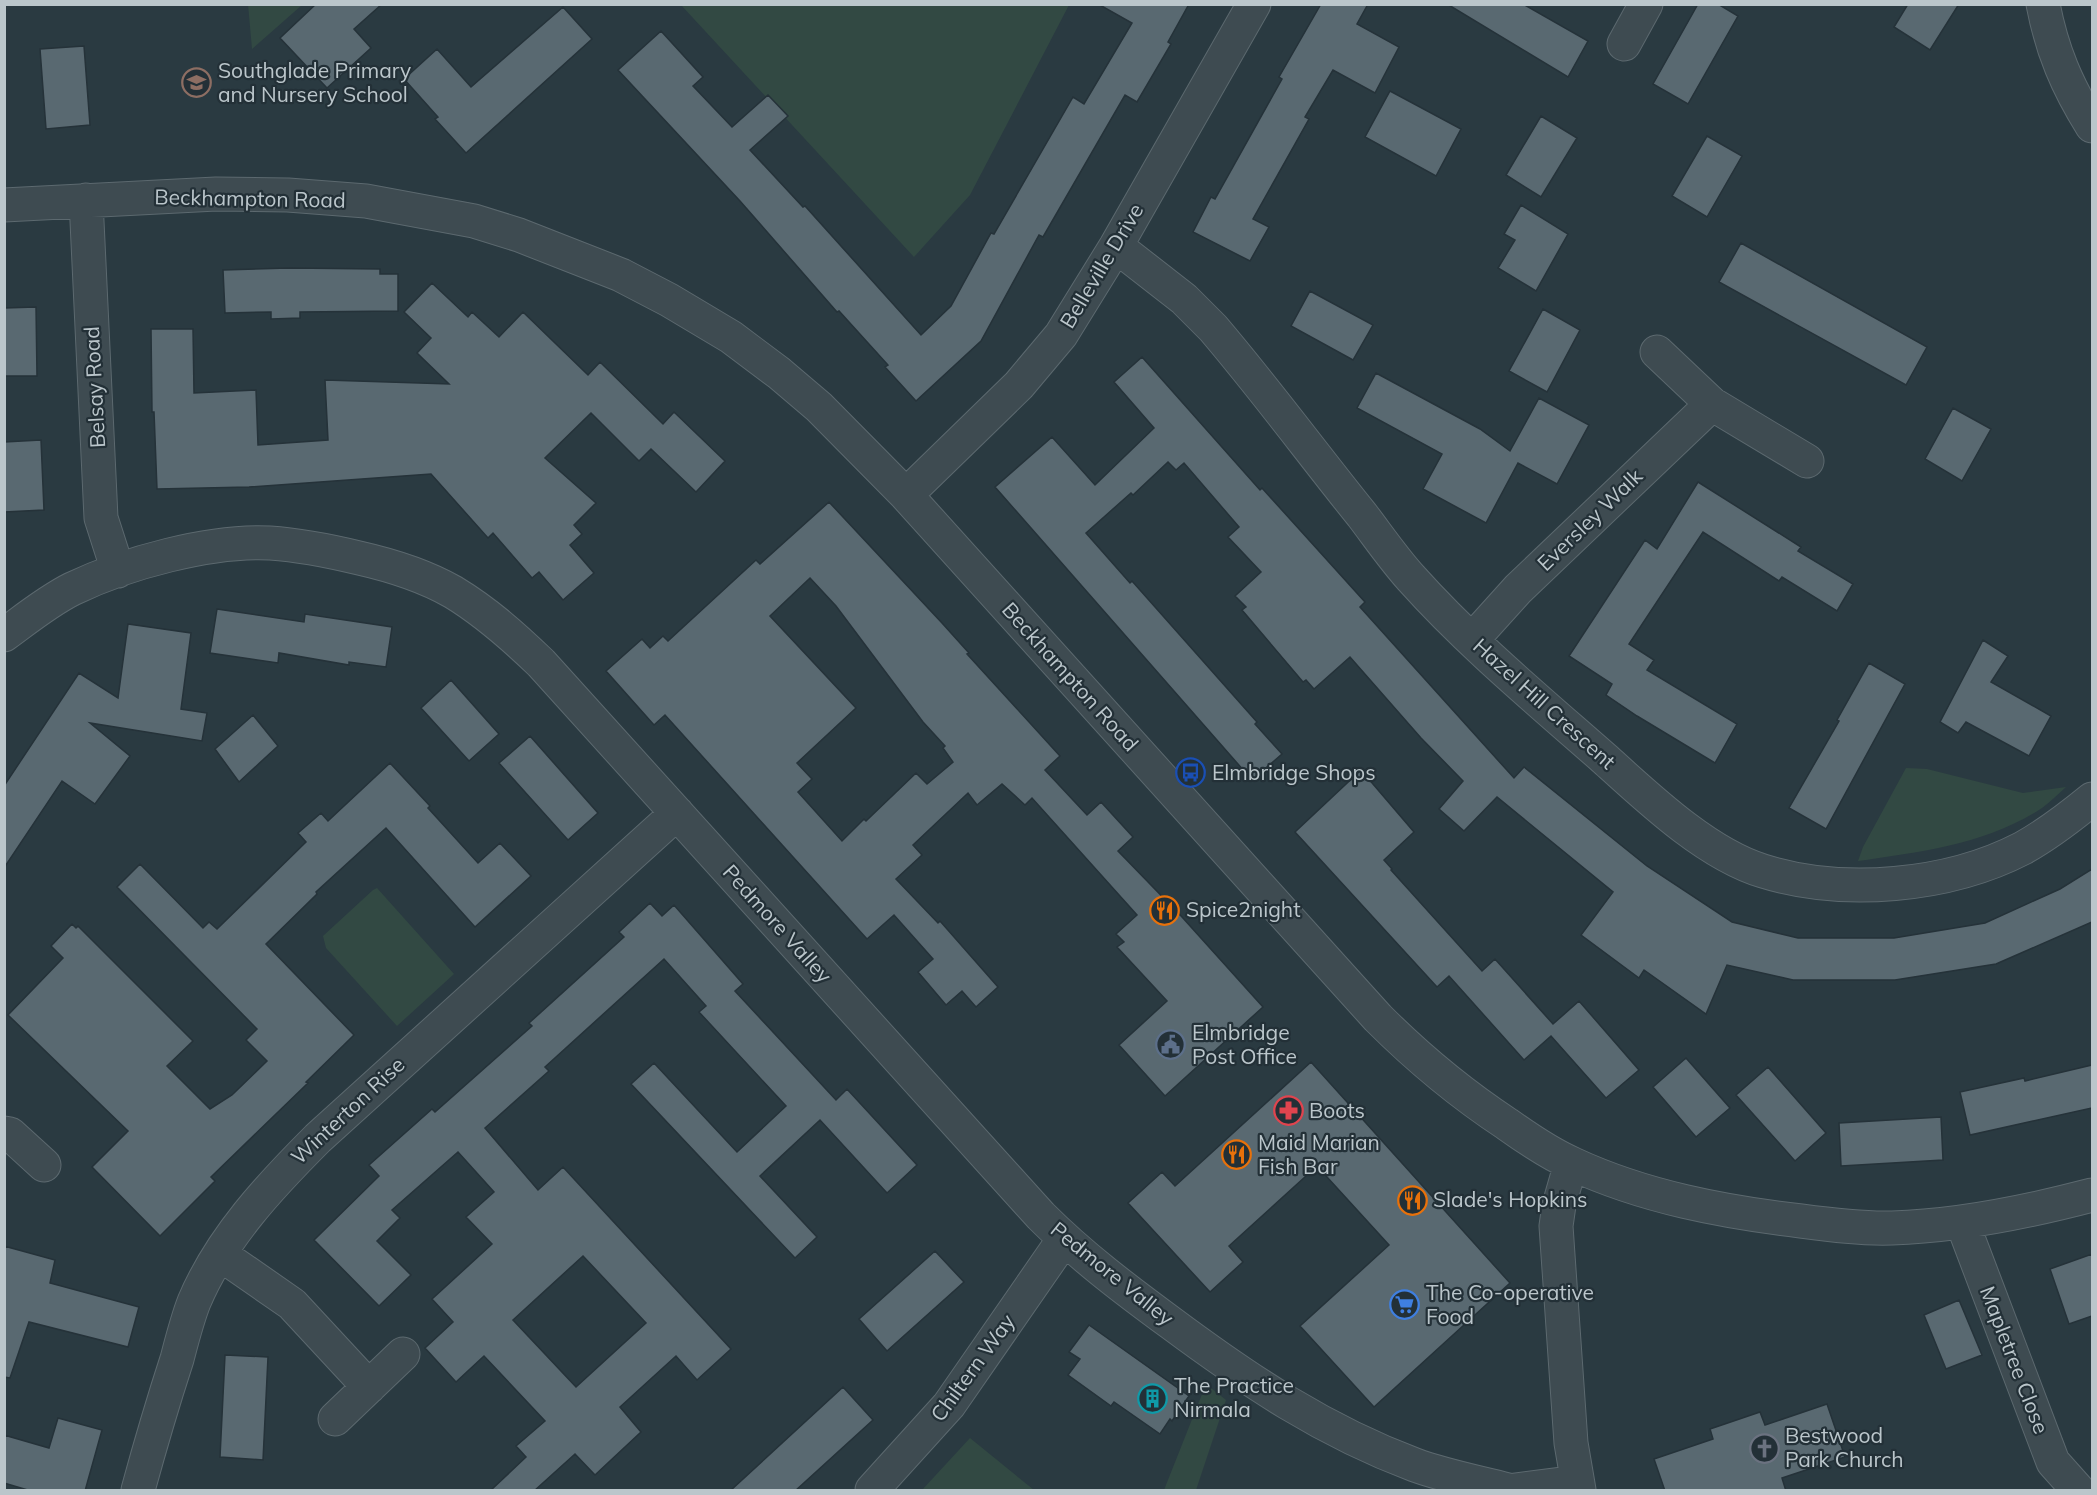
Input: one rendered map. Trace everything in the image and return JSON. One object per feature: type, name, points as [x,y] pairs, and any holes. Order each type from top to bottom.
[{"type":"street","name":"Belleville Drive","points":[[906,495],[1019,385],[1061,335],[1116,246],[1254,4]]},
{"type":"street","points":[[2043,4],[2047,26],[2060,67],[2092,126]]},
{"type":"street","points":[[1624,44],[1645,5]]},
{"type":"street","name":"Beckhampton Road","points":[[4,205],[216,194],[366,201],[474,221],[519,235],[621,275],[669,300],[731,338],[779,373],[819,407],[906,495],[1378,1018],[1439,1075],[1527,1138],[1571,1163],[1618,1183],[1662,1196],[1772,1218],[1826,1224],[1891,1228],[1962,1222],[2046,1207],[2092,1195]]},
{"type":"street","name":"Belsay Road","points":[[86,200],[101,518],[118,571]]},
{"type":"street","name":"Hazel Hill Crescent","points":[[1116,246],[1184,299],[1213,328],[1410,577],[1472,639],[1631,783],[1715,848],[1760,870],[1802,880],[1842,884],[1889,884],[1934,877],[1983,865],[2021,849],[2057,828],[2092,799]]},
{"type":"street","points":[[1657,352],[1712,404],[1807,461]]},
{"type":"street","name":"Eversley Walk","points":[[1472,639],[1518,589],[1712,404]]},
{"type":"street","name":"Pedmore Valley","points":[[4,635],[71,590],[158,558],[208,547],[268,543],[328,550],[390,565],[451,591],[503,626],[541,663],[1064,1239],[1212,1353],[1278,1398],[1324,1425],[1369,1447],[1418,1466],[1508,1491]]},
{"type":"street","name":"Winterton Rise","points":[[138,1491],[194,1302],[220,1254],[253,1208],[281,1174],[318,1138],[677,813]]},
{"type":"street","points":[[4,1133],[10,1134],[44,1165]]},
{"type":"street","points":[[1515,1491],[1578,1486],[1571,1443],[1556,1227],[1559,1205],[1571,1163]]},
{"type":"street","name":"Mapletree Close","points":[[1962,1222],[2053,1462],[2078,1491]]},
{"type":"street","name":"Chiltern Way","points":[[872,1491],[949,1405],[1064,1239]]},
{"type":"street","points":[[220,1254],[292,1304],[369,1387]]},
{"type":"street","points":[[335,1419],[404,1354]]},
{"type":"green space","points":[[248,4],[302,4],[302,5],[252,49]]},
{"type":"green space","points":[[681,5],[1069,5],[970,195],[914,257]]},
{"type":"green space","points":[[1906,768],[1927,769],[2023,793],[2066,787],[2042,808],[1999,830],[1953,845],[1858,861],[1863,847]]},
{"type":"green space","points":[[377,888],[454,974],[397,1026],[326,948],[323,936]]},
{"type":"green space","points":[[1206,1384],[1226,1400],[1196,1490],[1164,1490]]},
{"type":"green space","points":[[970,1438],[1034,1490],[922,1490]]},
{"type":"building","points":[[316,4],[382,4],[354,29],[371,48],[327,88],[280,38]]},
{"type":"building","points":[[1098,4],[1189,4],[1168,42],[1171,44],[1137,102],[1125,95],[1043,237],[1039,235],[981,341],[916,401],[885,367],[888,365],[839,311],[837,312],[740,201],[618,70],[661,31],[703,77],[693,86],[732,127],[768,95],[788,116],[750,150],[803,207],[805,206],[921,335],[951,306],[991,233],[994,234],[1073,97],[1084,104],[1132,23]]},
{"type":"building","points":[[1321,4],[1368,4],[1357,24],[1399,47],[1375,93],[1333,70],[1305,117],[1309,119],[1253,219],[1269,227],[1250,261],[1193,232],[1211,197],[1215,199],[1282,79],[1279,77]]},
{"type":"building","points":[[1447,4],[1523,4],[1588,41],[1568,77]]},
{"type":"building","points":[[1698,4],[1718,4],[1738,16],[1688,104],[1653,84]]},
{"type":"building","points":[[1908,4],[1959,4],[1930,50],[1894,27]]},
{"type":"building","points":[[563,7],[592,39],[466,153],[435,119],[438,117],[404,79],[437,49],[471,87]]},
{"type":"building","points":[[84,46],[90,125],[46,129],[40,49]]},
{"type":"building","points":[[1390,91],[1461,129],[1436,176],[1365,137]]},
{"type":"building","points":[[1541,116],[1577,138],[1541,197],[1506,175]]},
{"type":"building","points":[[1707,136],[1742,156],[1707,217],[1672,196]]},
{"type":"building","points":[[1521,205],[1568,234],[1536,291],[1498,268],[1515,240],[1504,234]]},
{"type":"building","points":[[1741,243],[1927,347],[1906,385],[1719,282]]},
{"type":"building","points":[[380,269],[380,274],[398,274],[398,311],[300,312],[300,318],[271,319],[271,312],[225,313],[223,270]]},
{"type":"building","points":[[432,283],[468,317],[472,312],[499,337],[523,312],[588,375],[600,362],[663,424],[674,412],[725,461],[696,492],[651,449],[639,461],[591,413],[545,458],[596,503],[574,525],[582,534],[570,545],[594,573],[563,600],[539,572],[532,578],[493,533],[488,538],[431,474],[249,487],[157,489],[154,412],[152,412],[151,329],[193,329],[194,393],[256,390],[258,445],[328,440],[325,380],[449,384],[417,353],[431,338],[404,312]]},
{"type":"building","points":[[1310,291],[1373,325],[1353,360],[1291,326]]},
{"type":"building","points":[[36,307],[37,376],[4,376],[4,308]]},
{"type":"building","points":[[1543,309],[1580,330],[1547,392],[1509,371]]},
{"type":"building","points":[[1142,357],[1260,490],[1262,488],[1365,602],[1360,607],[1514,778],[1524,767],[1647,866],[1732,922],[1798,938],[1894,938],[1985,923],[2060,889],[2092,869],[2092,922],[1996,964],[1895,980],[1793,980],[1727,965],[1706,1014],[1644,970],[1639,978],[1581,935],[1613,892],[1497,797],[1464,831],[1439,809],[1463,781],[1421,738],[1350,657],[1314,689],[1306,680],[1303,682],[1242,610],[1246,607],[1235,596],[1261,572],[1228,537],[1239,527],[1184,463],[1176,470],[1168,462],[1133,495],[1131,493],[1086,533],[1130,583],[1132,581],[1257,722],[1255,724],[1282,754],[1252,780],[995,487],[1052,437],[1095,485],[1154,428],[1114,382]]},
{"type":"building","points":[[1376,373],[1480,429],[1510,451],[1539,398],[1589,425],[1557,484],[1518,463],[1486,523],[1423,489],[1442,454],[1357,408]]},
{"type":"building","points":[[1953,408],[1991,429],[1962,481],[1925,459]]},
{"type":"building","points":[[41,440],[44,510],[4,512],[4,442]]},
{"type":"building","points":[[1698,482],[1801,547],[1798,551],[1853,584],[1837,611],[1782,577],[1779,581],[1703,532],[1629,644],[1654,660],[1647,670],[1737,724],[1715,763],[1606,695],[1612,684],[1569,656],[1645,540],[1657,549]]},
{"type":"building","points":[[829,502],[942,623],[969,653],[967,654],[1060,756],[1045,770],[1087,815],[1101,802],[1133,837],[1118,851],[1182,917],[1263,1007],[1165,1096],[1119,1045],[1167,1001],[1117,947],[1124,942],[1116,934],[1137,915],[1032,798],[1025,805],[1002,784],[977,805],[968,793],[913,845],[922,855],[896,879],[938,923],[940,921],[998,987],[976,1007],[962,991],[946,1005],[918,972],[933,959],[894,915],[867,939],[665,715],[654,725],[606,671],[642,639],[650,648],[663,636],[668,641],[756,560],[760,564]],"holes":[[[810,578],[836,606],[923,722],[945,746],[943,748],[953,762],[927,784],[916,773],[842,841],[798,792],[812,779],[797,763],[856,708],[770,616]]]},
{"type":"building","points":[[217,609],[304,622],[305,614],[392,627],[386,667],[349,662],[349,665],[279,653],[278,663],[210,653]]},
{"type":"building","points":[[128,624],[191,633],[181,709],[207,713],[202,741],[90,723],[130,756],[95,804],[62,781],[4,868],[4,786],[79,673],[118,698]]},
{"type":"building","points":[[1983,640],[2008,656],[1991,682],[2051,716],[2029,756],[1966,722],[1958,733],[1940,722]]},
{"type":"building","points":[[1869,663],[1905,684],[1826,829],[1789,808]]},
{"type":"building","points":[[451,680],[499,734],[469,761],[421,708]]},
{"type":"building","points":[[253,715],[278,746],[239,782],[215,749]]},
{"type":"building","points":[[530,736],[598,813],[568,840],[499,763]]},
{"type":"building","points":[[390,763],[478,863],[500,843],[531,876],[475,927],[386,828],[316,892],[317,894],[266,944],[354,1035],[211,1177],[215,1181],[160,1236],[92,1167],[128,1131],[8,1015],[63,958],[51,946],[72,924],[76,928],[78,926],[193,1041],[167,1066],[210,1109],[232,1095],[267,1061],[246,1040],[257,1029],[117,887],[140,864],[203,928],[209,922],[217,929],[306,842],[298,833],[321,813],[328,821]]},
{"type":"building","points":[[1361,770],[1414,832],[1384,860],[1482,971],[1495,959],[1553,1024],[1579,1001],[1639,1070],[1606,1098],[1551,1036],[1524,1060],[1449,976],[1437,987],[1295,832]]},
{"type":"building","points":[[650,903],[662,916],[674,905],[743,984],[735,991],[836,1100],[847,1089],[917,1165],[887,1193],[820,1120],[760,1176],[817,1237],[795,1258],[631,1084],[654,1063],[737,1152],[786,1106],[699,1012],[706,1006],[664,959],[545,1067],[549,1071],[485,1128],[538,1190],[563,1167],[731,1349],[697,1380],[676,1356],[620,1407],[641,1432],[595,1475],[575,1454],[534,1491],[490,1491],[526,1457],[516,1446],[545,1421],[484,1356],[456,1382],[425,1348],[453,1322],[432,1299],[492,1244],[466,1217],[494,1192],[458,1152],[392,1210],[400,1218],[377,1241],[411,1275],[379,1306],[314,1240],[379,1176],[369,1165],[432,1109],[435,1112],[532,1026],[529,1023],[624,937],[619,932]],"holes":[[[583,1256],[646,1323],[576,1387],[513,1320]]]},
{"type":"building","points":[[1686,1058],[1730,1108],[1696,1137],[1653,1087]]},
{"type":"building","points":[[1311,1062],[1510,1283],[1374,1407],[1300,1326],[1389,1245],[1317,1166],[1229,1246],[1243,1262],[1210,1292],[1128,1203],[1162,1172],[1175,1186]]},
{"type":"building","points":[[2092,1065],[2092,1108],[1970,1135],[1960,1092],[2024,1078],[2025,1081]]},
{"type":"building","points":[[1768,1067],[1826,1133],[1795,1161],[1736,1095]]},
{"type":"building","points":[[1941,1117],[1943,1160],[1841,1166],[1839,1123]]},
{"type":"building","points":[[4,1246],[55,1260],[50,1283],[139,1307],[128,1347],[29,1322],[10,1378],[4,1377]]},
{"type":"building","points":[[935,1251],[964,1282],[887,1351],[859,1319]]},
{"type":"building","points":[[2092,1254],[2092,1316],[2069,1324],[2050,1269]]},
{"type":"building","points":[[1959,1300],[1982,1355],[1946,1369],[1924,1315]]},
{"type":"building","points":[[1089,1325],[1189,1396],[1160,1434],[1114,1402],[1111,1406],[1068,1375],[1080,1359],[1069,1352]]},
{"type":"building","points":[[225,1355],[268,1357],[263,1460],[220,1457]]},
{"type":"building","points":[[843,1387],[873,1420],[795,1491],[730,1491]]},
{"type":"building","name":"Bestwood Park Church","points":[[1827,1404],[1845,1457],[1782,1478],[1786,1491],[1665,1491],[1654,1459],[1713,1439],[1710,1429],[1760,1412],[1765,1425]]},
{"type":"building","points":[[58,1418],[102,1430],[85,1491],[31,1491],[4,1483],[4,1435],[49,1448]]},
{"type":"place","name":"Southglade Primary and Nursery School","points":[[197,83]]},
{"type":"place","name":"Elmbridge Shops","points":[[1191,773]]},
{"type":"place","name":"Spice2night","points":[[1165,910]]},
{"type":"place","name":"Elmbridge Post Office","points":[[1171,1045]]},
{"type":"place","name":"Boots","points":[[1288,1111]]},
{"type":"place","name":"Maid Marian Fish Bar","points":[[1237,1155]]},
{"type":"place","name":"Slade's Hopkins","points":[[1412,1200]]},
{"type":"place","name":"The Co-operative Food","points":[[1405,1305]]},
{"type":"place","name":"The Practice Nirmala","points":[[1153,1398]]},
{"type":"place","name":"Bestwood Park Church","points":[[1764,1448]]}]
